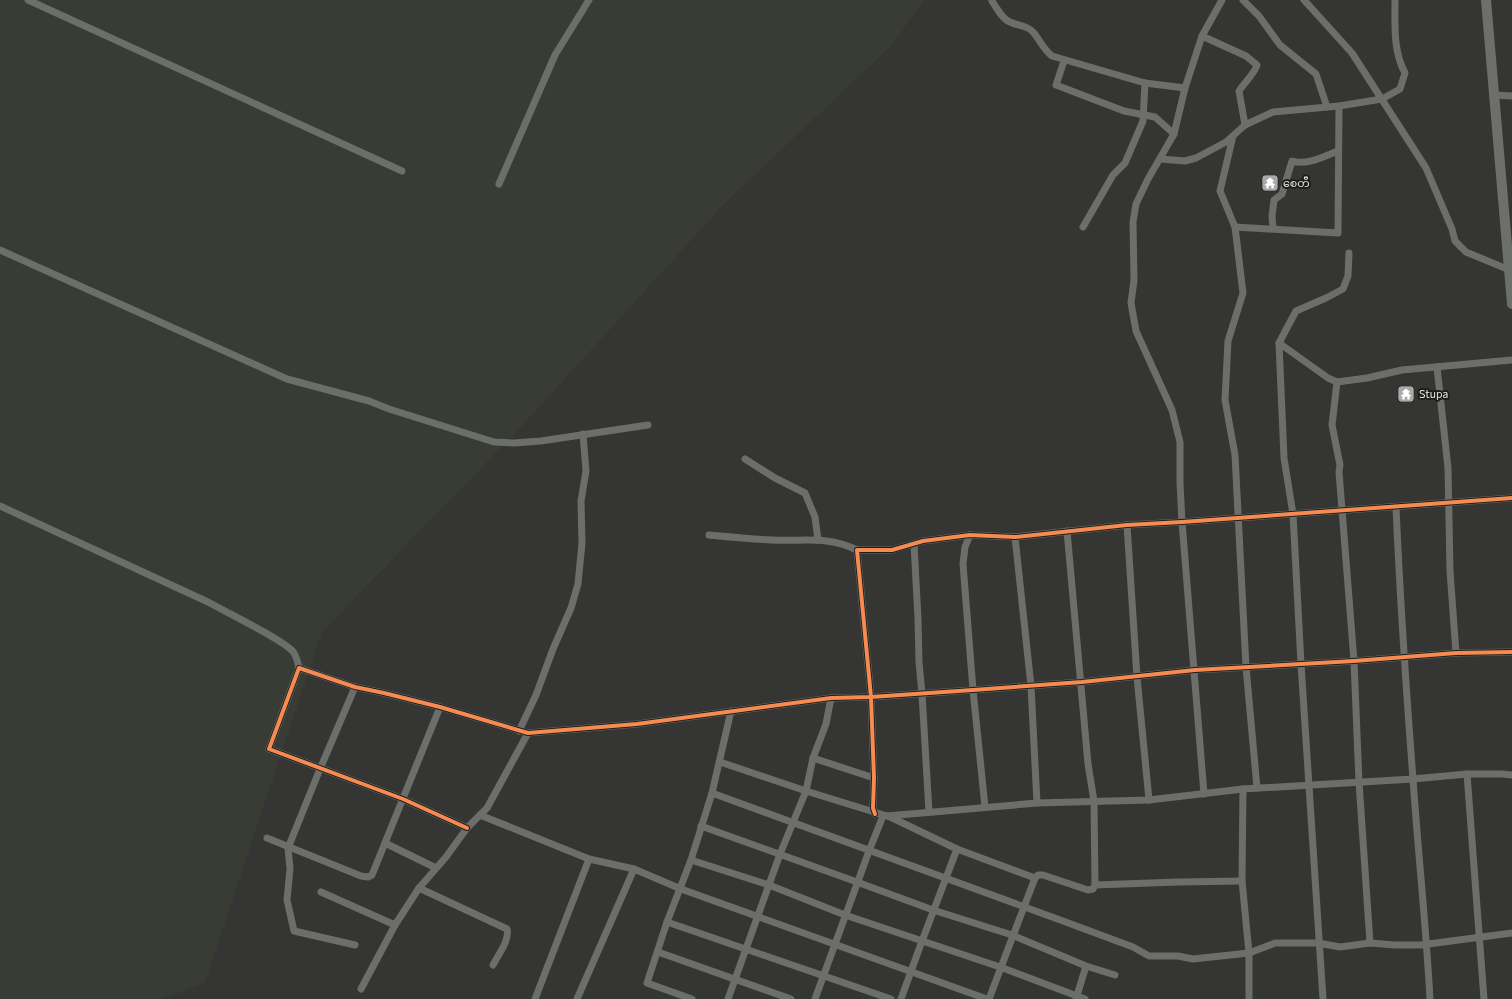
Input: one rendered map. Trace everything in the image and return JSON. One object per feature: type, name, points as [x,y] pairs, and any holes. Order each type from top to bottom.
[{"type":"main road","points":[[1486,0],[1511,270],[1512,304]]},
{"type":"street","points":[[28,0],[402,171]]},
{"type":"street","points":[[499,184],[555,55],[588,0]]},
{"type":"street","points":[[1204,794],[1182,522],[1180,442],[1172,410],[1136,331],[1131,303],[1134,280],[1133,222],[1136,204],[1148,179],[1174,134],[1185,88],[1202,36],[1222,0]]},
{"type":"street","points":[[1243,0],[1259,16],[1280,45],[1316,74],[1327,107]]},
{"type":"street","points":[[1304,0],[1352,53],[1426,168],[1452,229],[1455,241],[1466,252],[1511,270]]},
{"type":"street","points":[[1160,159],[1185,161],[1196,158],[1226,142],[1245,125],[1273,112],[1339,106],[1382,100],[1400,90],[1405,73],[1400,64],[1397,53],[1395,0]]},
{"type":"street","points":[[992,1],[1006,20],[1011,23],[1026,26],[1033,31],[1046,52],[1052,56],[1145,83],[1185,88]]},
{"type":"street","points":[[1202,36],[1246,56],[1257,65],[1256,71],[1238,91],[1245,125]]},
{"type":"street","points":[[1064,60],[1056,85],[1124,111],[1155,117],[1174,134]]},
{"type":"street","points":[[1083,226],[1113,175],[1125,163],[1143,121],[1145,83]]},
{"type":"street","points":[[1494,95],[1512,96]]},
{"type":"street","points":[[1235,227],[1274,228],[1338,233],[1339,106]]},
{"type":"street","points":[[1233,136],[1220,191],[1235,227],[1243,293],[1228,341],[1225,400],[1235,455],[1246,667],[1257,788]]},
{"type":"street","points":[[1274,228],[1272,216],[1274,200],[1282,194],[1292,161],[1301,163],[1307,162],[1338,151]]},
{"type":"street","points":[[0,250],[287,379],[369,401],[389,409],[494,442],[514,443],[541,441],[648,425]]},
{"type":"street","points":[[1323,999],[1300,664],[1293,514],[1284,458],[1279,343],[1296,311],[1343,289],[1348,276],[1350,253]]},
{"type":"street","points":[[1279,343],[1328,378],[1337,382],[1367,378],[1402,370],[1512,360]]},
{"type":"street","points":[[1437,366],[1448,468],[1450,503],[1450,571],[1456,653]]},
{"type":"street","points":[[1337,382],[1332,425],[1340,465],[1339,472],[1354,661],[1359,782],[1370,943]]},
{"type":"street","points":[[519,730],[536,695],[553,649],[571,608],[578,584],[582,543],[581,501],[586,471],[583,434]]},
{"type":"street","points":[[745,459],[775,478],[805,493],[815,517],[818,540]]},
{"type":"street","points":[[709,535],[772,541],[818,540],[843,544],[857,550],[892,550],[924,541],[970,535],[1015,537],[1127,525],[1512,498]]},
{"type":"street","points":[[0,506],[208,602],[279,641],[294,652],[299,668],[269,749],[403,799],[467,828]]},
{"type":"street","points":[[1396,507],[1413,779],[1427,944],[1430,999]]},
{"type":"street","points":[[1127,525],[1137,677],[1149,800]]},
{"type":"street","points":[[480,815],[589,859],[634,869],[681,889],[988,999],[1035,878],[1038,875],[1043,875],[1088,890],[1093,889],[1095,885],[1094,801],[1088,764],[1082,682],[1067,531]]},
{"type":"street","points":[[970,535],[965,547],[963,564],[984,808]]},
{"type":"street","points":[[1015,537],[1031,686],[1037,803]]},
{"type":"street","points":[[914,544],[919,662],[929,812]]},
{"type":"street","points":[[857,550],[871,697],[874,778],[873,808],[882,815],[1037,803],[1149,800],[1243,789],[1413,779],[1467,774],[1512,775]]},
{"type":"street","points":[[299,668],[355,687],[440,707],[528,733],[638,724],[831,698],[922,694],[1031,686],[1137,677],[1195,670],[1354,661],[1456,653],[1512,652]]},
{"type":"street","points":[[355,687],[288,848],[290,869],[287,900],[294,931],[355,945]]},
{"type":"street","points":[[728,999],[780,854],[806,792],[813,758],[826,724],[831,698]]},
{"type":"street","points":[[267,838],[288,848],[362,876],[368,877],[372,875],[440,707]]},
{"type":"street","points":[[692,999],[647,983],[667,922],[691,860],[712,793],[731,711]]},
{"type":"street","points":[[361,989],[395,925],[419,888],[446,857],[467,828],[487,808],[528,733]]},
{"type":"street","points":[[813,758],[874,778]]},
{"type":"street","points":[[720,762],[806,792],[882,815],[957,849],[1035,878]]},
{"type":"street","points":[[1467,774],[1484,999]]},
{"type":"street","points":[[1243,789],[1242,881],[1249,952],[1249,999]]},
{"type":"street","points":[[712,793],[1133,947],[1149,956],[1178,956],[1193,959],[1249,952],[1275,943],[1318,943],[1340,947],[1370,943],[1421,945],[1512,933]]},
{"type":"street","points":[[815,999],[882,815]]},
{"type":"street","points":[[701,826],[933,910],[1012,935],[1086,966],[1114,975]]},
{"type":"street","points":[[386,843],[436,868]]},
{"type":"street","points":[[901,999],[957,849]]},
{"type":"street","points":[[535,999],[589,859]]},
{"type":"street","points":[[691,860],[769,885],[845,915],[1000,967],[1076,998],[1085,999]]},
{"type":"street","points":[[577,999],[634,869]]},
{"type":"street","points":[[1095,885],[1242,881]]},
{"type":"street","points":[[419,888],[507,929],[508,932],[506,938],[493,965]]},
{"type":"street","points":[[321,892],[395,925]]},
{"type":"street","points":[[667,922],[891,999]]},
{"type":"street","points":[[658,952],[791,999]]},
{"type":"street","points":[[1076,998],[1086,966]]},
{"type":"shaded area","points":[[0,0],[924,0],[892,45],[724,204],[521,427],[322,632],[205,983],[159,999],[0,999]]},
{"type":"cycle path","points":[[875,814],[873,808],[874,778],[871,697],[857,550],[892,550],[923,541],[970,535],[1015,537],[1127,525],[1512,498]]},
{"type":"cycle path","points":[[467,828],[403,799],[269,749],[299,668],[355,687],[440,707],[528,733],[637,724],[831,698],[871,697],[1082,682],[1195,670],[1354,661],[1456,653],[1512,652]]},
{"type":"place","name":"စေတီ","points":[[1270,183]]},
{"type":"place","name":"Stupa","points":[[1406,394]]}]
